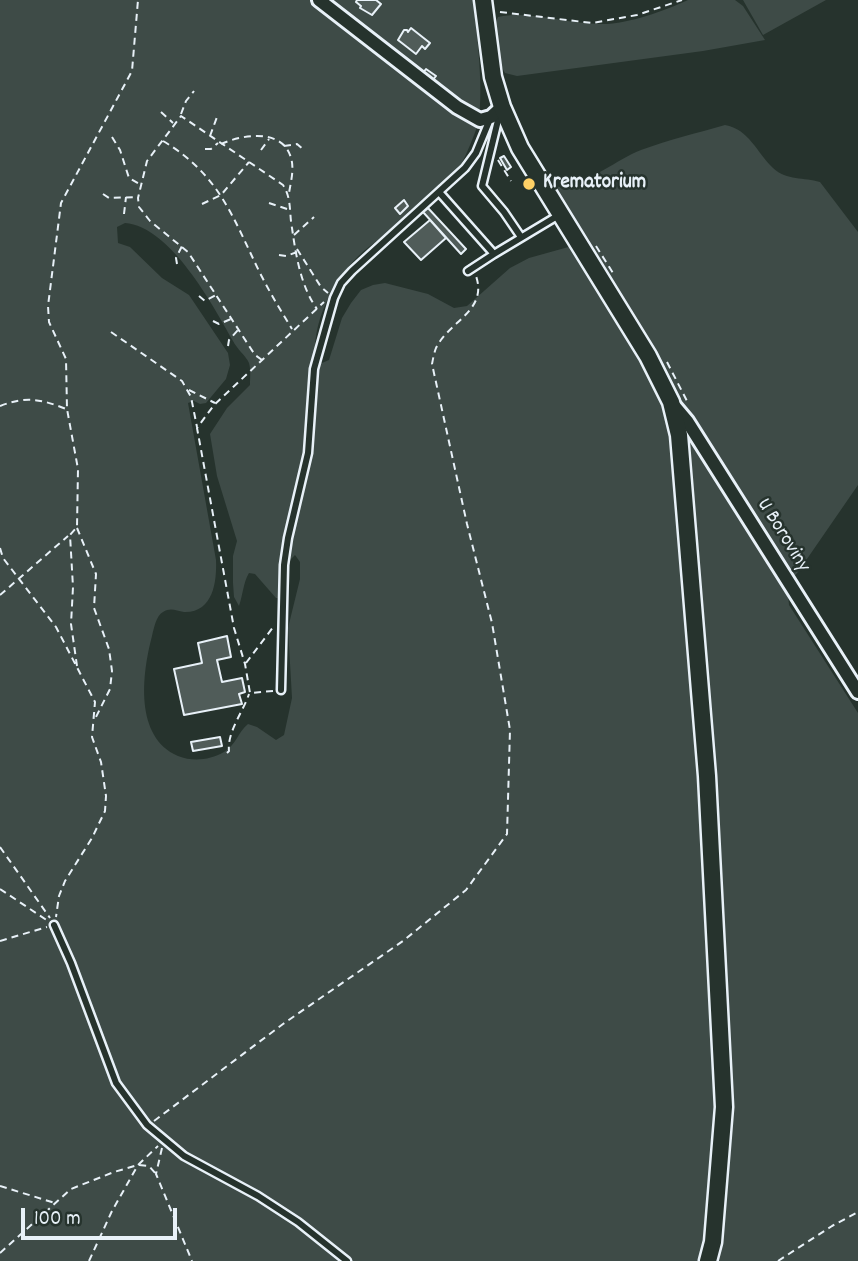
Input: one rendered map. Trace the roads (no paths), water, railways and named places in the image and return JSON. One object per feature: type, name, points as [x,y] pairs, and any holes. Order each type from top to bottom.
[{"type":"street","points":[[319,0],[457,107],[480,120],[496,112]]},
{"type":"street","points":[[484,6],[496,112],[648,356],[671,402],[681,457],[707,776],[724,1107],[713,1242],[708,1261]]},
{"type":"street","name":"U Boroviny","points":[[671,402],[687,421],[858,692]]},
{"type":"lane","points":[[496,112],[482,186],[505,212],[521,237]]},
{"type":"lane","points":[[281,690],[284,565],[308,453],[314,369],[334,298],[341,283],[352,271],[465,168],[476,153],[496,112]]},
{"type":"lane","points":[[439,192],[494,254]]},
{"type":"lane","points":[[471,270],[561,214]]},
{"type":"lane","points":[[54,925],[116,1083],[147,1125],[184,1156],[258,1196],[298,1222],[347,1261]]},
{"type":"place","name":"Krematorium","points":[[529,184]]}]
